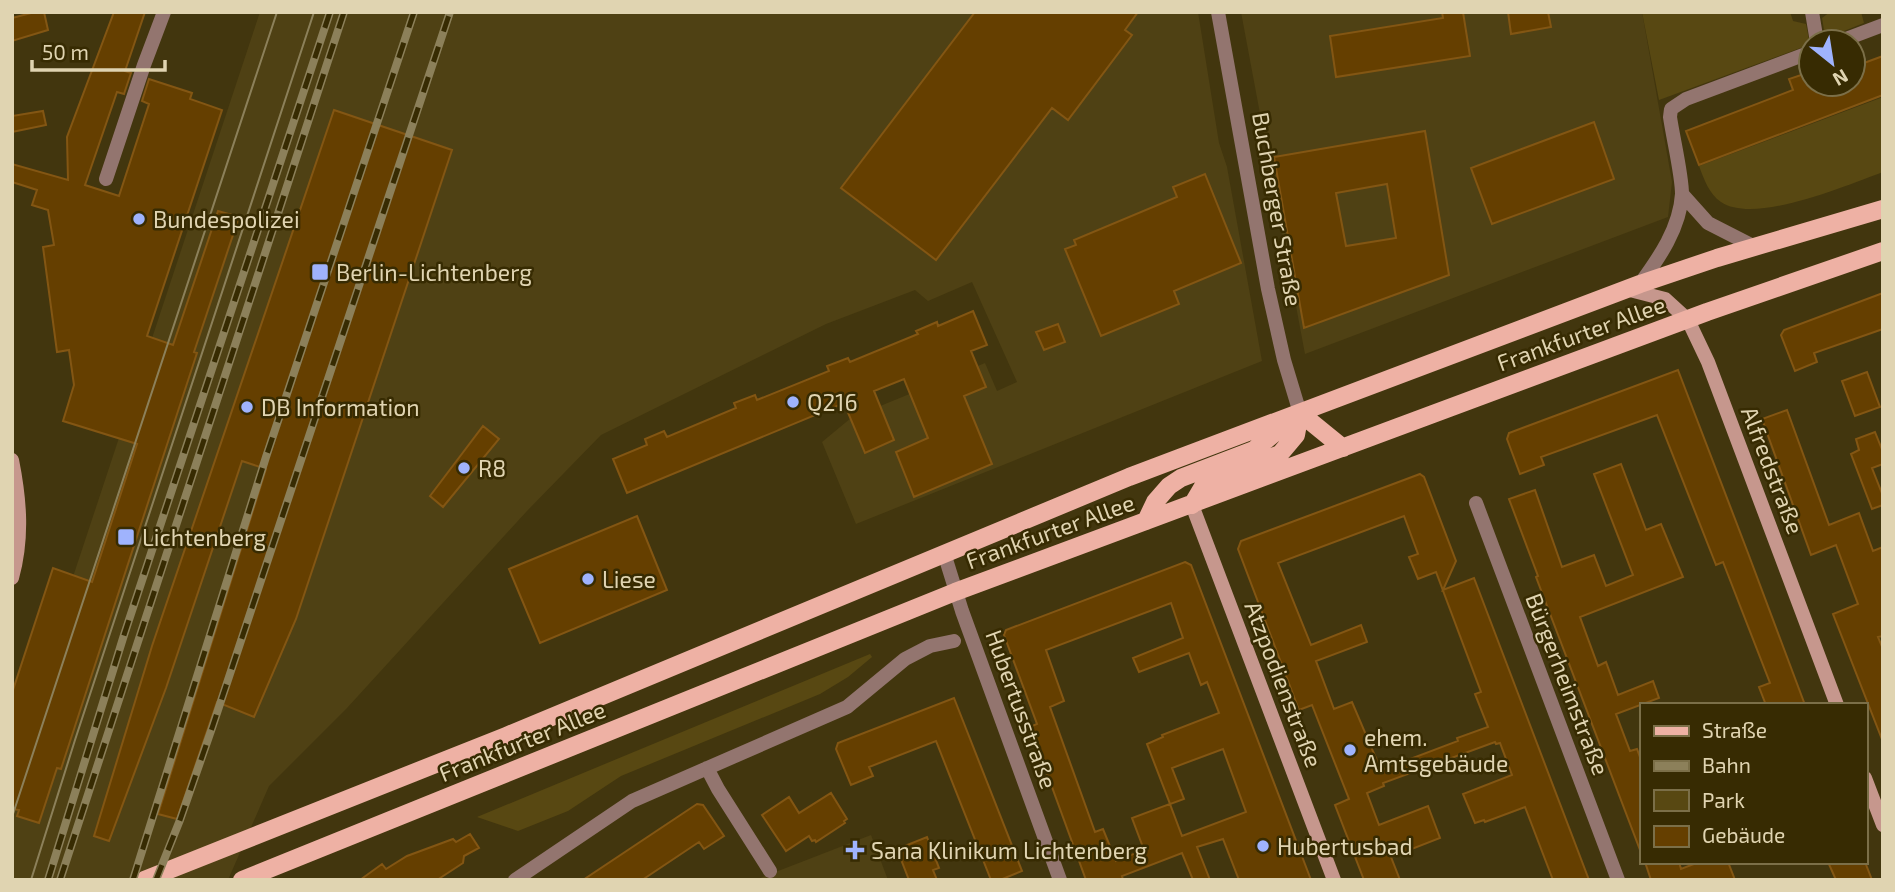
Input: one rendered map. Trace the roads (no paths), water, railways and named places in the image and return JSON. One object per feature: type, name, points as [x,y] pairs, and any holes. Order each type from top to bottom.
[{"type":"main road","name":"Frankfurter Allee","points":[[144,880],[506,736],[1147,470],[1633,287],[1883,209]]},
{"type":"main road","name":"Frankfurter Allee","points":[[242,880],[955,592],[1688,320],[1883,251]]},
{"type":"main road","points":[[1300,412],[1343,449]]},
{"type":"main road","points":[[1192,505],[1205,483],[1280,454],[1296,435],[1300,412]]},
{"type":"main road","points":[[1146,521],[1155,502],[1169,486],[1181,478],[1254,450],[1300,412]]},
{"type":"street","points":[[106,179],[164,12]]},
{"type":"street","name":"Buchberger Straße","points":[[1217,12],[1268,289],[1284,360],[1300,412]]},
{"type":"street","name":"Frankfurter Allee","points":[[1633,287],[1667,243],[1682,194],[1671,109],[1686,99],[1797,57]]},
{"type":"street","points":[[1682,194],[1708,223],[1755,247]]},
{"type":"street","name":"Alfredstraße","points":[[1633,287],[1665,299],[1688,320],[1712,373],[1837,703]]},
{"type":"street","points":[[12,460],[20,505],[20,538],[12,578]]},
{"type":"street","name":"Bürgerheimstraße","points":[[1476,503],[1618,880]]},
{"type":"street","name":"Atzpodienstraße","points":[[1192,505],[1334,880]]},
{"type":"street","name":"Hubertusstraße","points":[[944,553],[955,592],[1060,880]]},
{"type":"street","points":[[515,880],[632,801],[854,703],[905,659],[930,646],[954,641]]},
{"type":"street","points":[[707,768],[770,872]]},
{"type":"street","points":[[1867,784],[1883,825]]},
{"type":"tram line","points":[[12,817],[277,12]]},
{"type":"tram line","points":[[31,880],[314,12]]},
{"type":"railway","points":[[48,880],[124,635],[330,12]]},
{"type":"railway","points":[[60,880],[344,12]]},
{"type":"railway","points":[[133,880],[266,457],[414,12]]},
{"type":"railway","points":[[156,880],[212,728],[450,12]]},
{"type":"place","name":"Bundespolizei","points":[[139,219]]},
{"type":"place","name":"Berlin-Lichtenberg","points":[[320,272]]},
{"type":"place","name":"Q216","points":[[793,402]]},
{"type":"place","name":"DB Information","points":[[247,407]]},
{"type":"place","name":"R8","points":[[464,468]]},
{"type":"place","name":"Lichtenberg","points":[[126,537]]},
{"type":"place","name":"Liese","points":[[588,579]]},
{"type":"place","name":"ehem. Amtsgebäude","points":[[1350,750]]},
{"type":"place","name":"Hubertusbad","points":[[1263,846]]},
{"type":"place","name":"Sana Klinikum Lichtenberg","points":[[855,850]]}]
